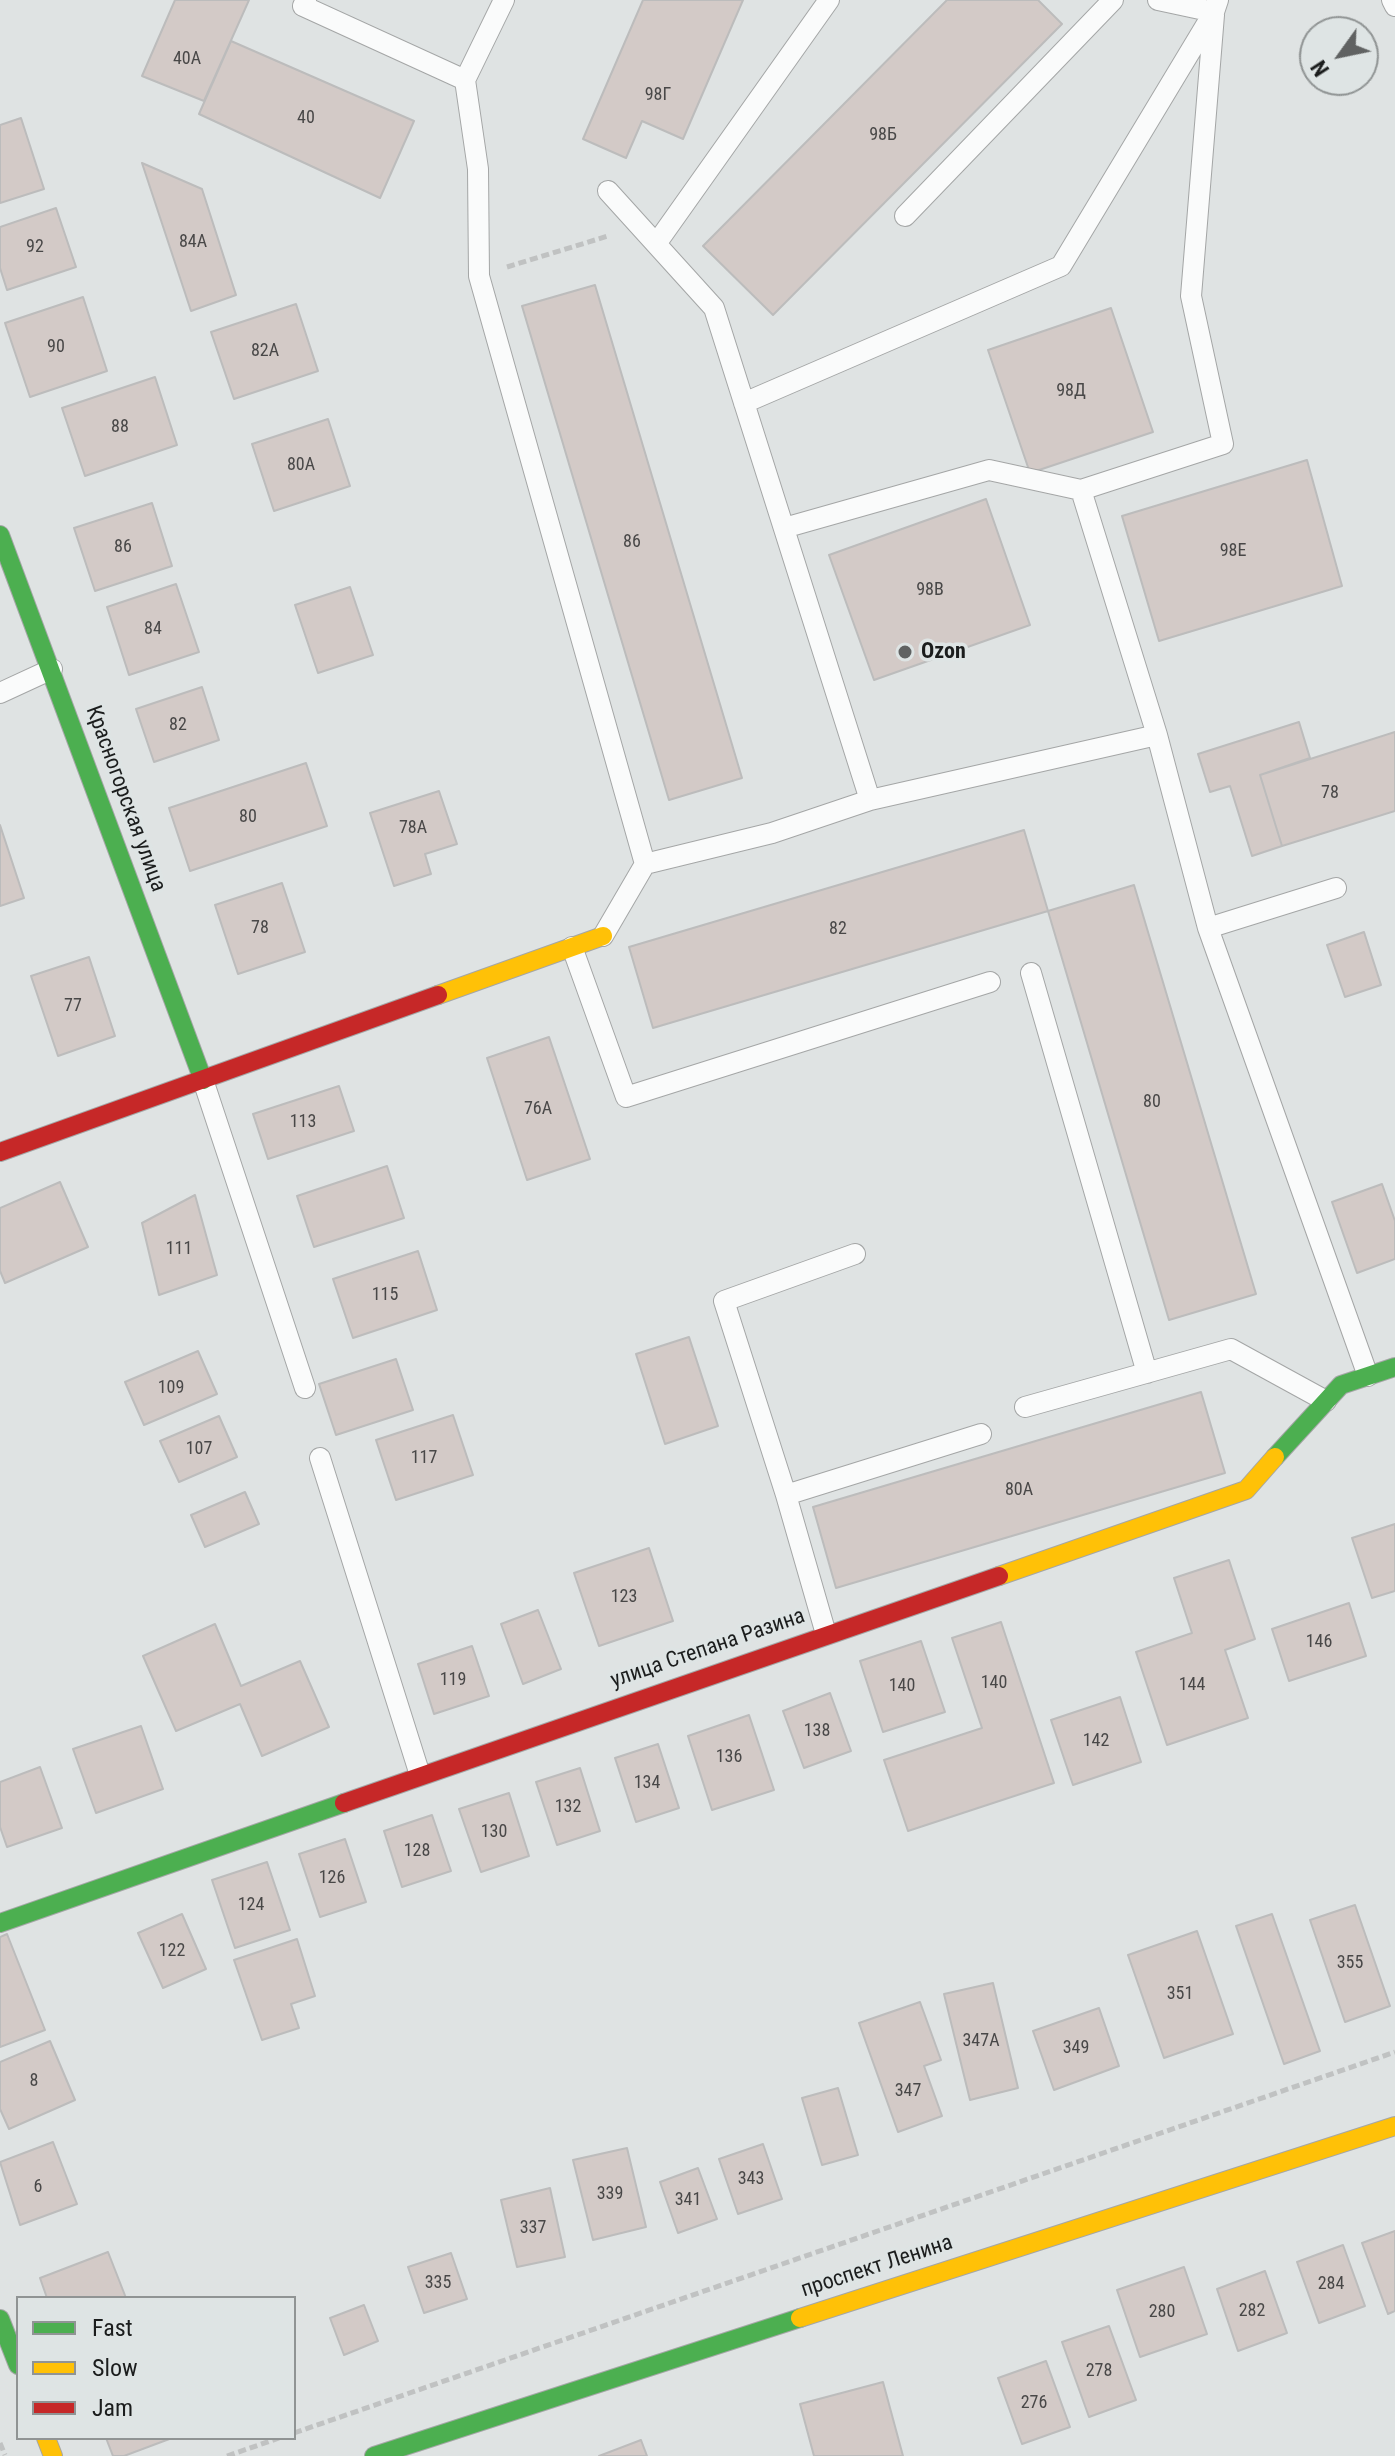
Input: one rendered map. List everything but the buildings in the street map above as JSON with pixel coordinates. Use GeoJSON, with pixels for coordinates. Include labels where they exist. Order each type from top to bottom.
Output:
{"type":"FeatureCollection","features":[{"type":"Feature","properties":{"kind":"street","name":"Красногорская улица"},"geometry":{"type":"LineString","coordinates":[[0,535],[203,1080]]}},
{"type":"Feature","properties":{"kind":"street"},"geometry":{"type":"LineString","coordinates":[[0,1152],[603,936]]}},
{"type":"Feature","properties":{"kind":"street","name":"улица Степана Разина"},"geometry":{"type":"LineString","coordinates":[[0,1923],[1246,1490],[1341,1385],[1395,1367]]}},
{"type":"Feature","properties":{"kind":"street","name":"проспект Ленина"},"geometry":{"type":"LineString","coordinates":[[374,2456],[1395,2126]]}},
{"type":"Feature","properties":{"kind":"street"},"geometry":{"type":"LineString","coordinates":[[0,2319],[16,2360]]}},
{"type":"Feature","properties":{"kind":"lane"},"geometry":{"type":"LineString","coordinates":[[306,0],[303,6],[465,80]]}},
{"type":"Feature","properties":{"kind":"lane"},"geometry":{"type":"LineString","coordinates":[[504,0],[465,80],[478,169],[479,276],[645,864],[603,936]]}},
{"type":"Feature","properties":{"kind":"lane"},"geometry":{"type":"LineString","coordinates":[[656,244],[829,0]]}},
{"type":"Feature","properties":{"kind":"lane"},"geometry":{"type":"LineString","coordinates":[[905,216],[1113,0]]}},
{"type":"Feature","properties":{"kind":"lane"},"geometry":{"type":"LineString","coordinates":[[1158,0],[1216,6]]}},
{"type":"Feature","properties":{"kind":"lane"},"geometry":{"type":"LineString","coordinates":[[1392,0],[1395,6]]}},
{"type":"Feature","properties":{"kind":"lane"},"geometry":{"type":"LineString","coordinates":[[744,403],[1061,266],[1216,6]]}},
{"type":"Feature","properties":{"kind":"lane"},"geometry":{"type":"LineString","coordinates":[[784,528],[989,470],[1081,490],[1223,444],[1191,296],[1216,6]]}},
{"type":"Feature","properties":{"kind":"lane"},"geometry":{"type":"LineString","coordinates":[[608,191],[714,308],[870,800]]}},
{"type":"Feature","properties":{"kind":"lane"},"geometry":{"type":"LineString","coordinates":[[1081,490],[1157,735],[1208,928],[1368,1376]]}},
{"type":"Feature","properties":{"kind":"lane"},"geometry":{"type":"LineString","coordinates":[[0,693],[52,669]]}},
{"type":"Feature","properties":{"kind":"lane"},"geometry":{"type":"LineString","coordinates":[[645,864],[772,833],[870,800],[1157,735]]}},
{"type":"Feature","properties":{"kind":"lane"},"geometry":{"type":"LineString","coordinates":[[1208,928],[1336,888]]}},
{"type":"Feature","properties":{"kind":"lane"},"geometry":{"type":"LineString","coordinates":[[572,947],[626,1097],[990,982]]}},
{"type":"Feature","properties":{"kind":"lane"},"geometry":{"type":"LineString","coordinates":[[1031,973],[1147,1373]]}},
{"type":"Feature","properties":{"kind":"lane"},"geometry":{"type":"LineString","coordinates":[[203,1080],[305,1388]]}},
{"type":"Feature","properties":{"kind":"lane"},"geometry":{"type":"LineString","coordinates":[[826,1634],[786,1495],[724,1301],[855,1254]]}},
{"type":"Feature","properties":{"kind":"lane"},"geometry":{"type":"LineString","coordinates":[[1025,1407],[1231,1349],[1326,1401]]}},
{"type":"Feature","properties":{"kind":"lane"},"geometry":{"type":"LineString","coordinates":[[786,1495],[981,1434]]}},
{"type":"Feature","properties":{"kind":"lane"},"geometry":{"type":"LineString","coordinates":[[320,1458],[420,1775]]}},
{"type":"Feature","properties":{"kind":"path"},"geometry":{"type":"LineString","coordinates":[[479,276],[640,226]]}},
{"type":"Feature","properties":{"kind":"path"},"geometry":{"type":"LineString","coordinates":[[296,2432],[1395,2052]]}},
{"type":"Feature","properties":{"kind":"path"},"geometry":{"type":"LineString","coordinates":[[227,2456],[273,2440]]}},
{"type":"Feature","properties":{"kind":"path"},"geometry":{"type":"LineString","coordinates":[[0,2443],[5,2456]]}},
{"type":"Feature","properties":{"kind":"traffic: fast"},"geometry":{"type":"LineString","coordinates":[[0,535],[203,1080]]}},
{"type":"Feature","properties":{"kind":"traffic: fast"},"geometry":{"type":"LineString","coordinates":[[1275,1457],[1341,1385],[1395,1367]]}},
{"type":"Feature","properties":{"kind":"traffic: fast"},"geometry":{"type":"LineString","coordinates":[[0,1923],[344,1803]]}},
{"type":"Feature","properties":{"kind":"traffic: fast"},"geometry":{"type":"LineString","coordinates":[[374,2456],[800,2318]]}},
{"type":"Feature","properties":{"kind":"traffic: fast"},"geometry":{"type":"LineString","coordinates":[[0,2319],[16,2360]]}},
{"type":"Feature","properties":{"kind":"traffic: slow"},"geometry":{"type":"LineString","coordinates":[[438,995],[603,936]]}},
{"type":"Feature","properties":{"kind":"traffic: slow"},"geometry":{"type":"LineString","coordinates":[[999,1576],[1246,1490],[1275,1457]]}},
{"type":"Feature","properties":{"kind":"traffic: slow"},"geometry":{"type":"LineString","coordinates":[[800,2318],[1395,2126]]}},
{"type":"Feature","properties":{"kind":"traffic: slow"},"geometry":{"type":"LineString","coordinates":[[47,2440],[53,2456]]}},
{"type":"Feature","properties":{"kind":"traffic: jam"},"geometry":{"type":"LineString","coordinates":[[0,1152],[438,995]]}},
{"type":"Feature","properties":{"kind":"traffic: jam"},"geometry":{"type":"LineString","coordinates":[[344,1803],[999,1576]]}},
{"type":"Feature","properties":{"kind":"place","name":"Ozon"},"geometry":{"type":"Point","coordinates":[905,652]}}]}
